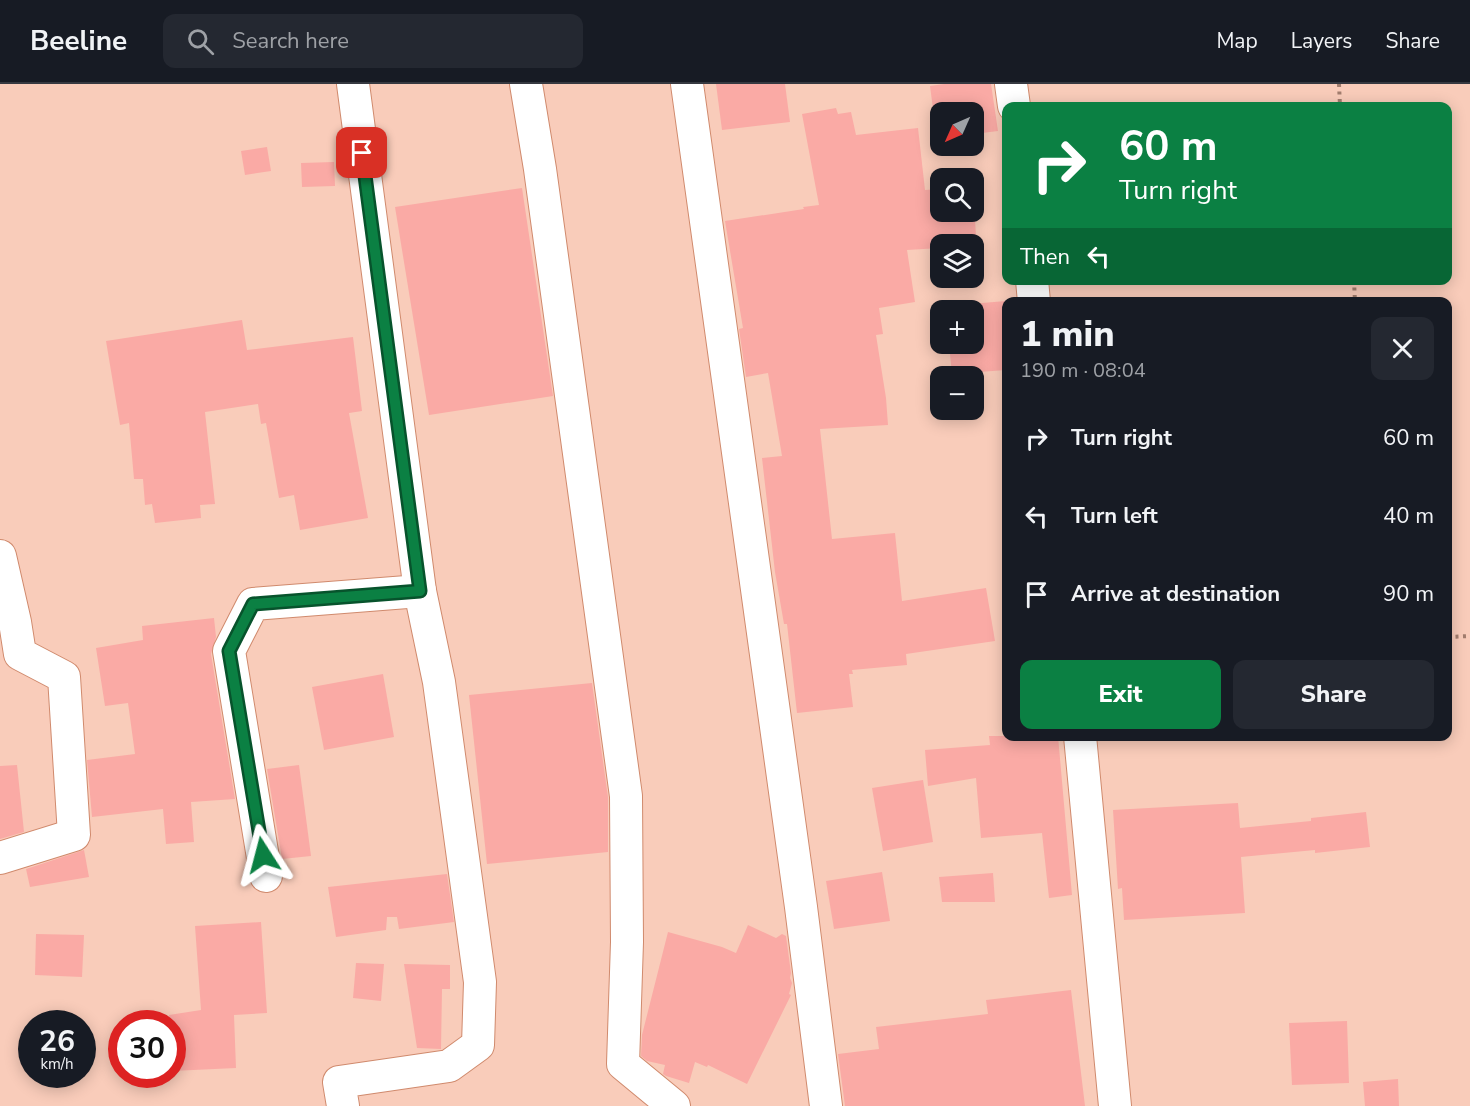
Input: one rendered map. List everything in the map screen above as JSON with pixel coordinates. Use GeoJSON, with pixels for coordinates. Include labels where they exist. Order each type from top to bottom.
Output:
{"type":"FeatureCollection","features":[{"type":"Feature","properties":{"kind":"street"},"geometry":{"type":"LineString","coordinates":[[343,1106],[339,1082],[449,1066],[478,1045],[480,982],[439,682],[420,591],[353,84]]}},
{"type":"Feature","properties":{"kind":"street"},"geometry":{"type":"LineString","coordinates":[[526,84],[540,169],[626,796],[627,942],[623,1064],[674,1106]]}},
{"type":"Feature","properties":{"kind":"street"},"geometry":{"type":"LineString","coordinates":[[687,84],[801,907],[826,1106]]}},
{"type":"Feature","properties":{"kind":"street"},"geometry":{"type":"LineString","coordinates":[[1011,84],[1013,102]]}},
{"type":"Feature","properties":{"kind":"street"},"geometry":{"type":"LineString","coordinates":[[0,556],[20,654],[64,677],[74,835],[0,858]]}},
{"type":"Feature","properties":{"kind":"street"},"geometry":{"type":"LineString","coordinates":[[266,876],[229,651],[253,604],[420,591]]}},
{"type":"Feature","properties":{"kind":"street"},"geometry":{"type":"LineString","coordinates":[[1080,741],[1115,1106]]}},
{"type":"Feature","properties":{"kind":"path"},"geometry":{"type":"LineString","coordinates":[[1339,84],[1340,102]]}},
{"type":"Feature","properties":{"kind":"path"},"geometry":{"type":"LineString","coordinates":[[1452,637],[1470,636]]}},
{"type":"Feature","properties":{"kind":"building"},"geometry":{"type":"Polygon","coordinates":[[[716,84],[785,84],[790,122],[722,130],[716,84]]]}},
{"type":"Feature","properties":{"kind":"building"},"geometry":{"type":"Polygon","coordinates":[[[991,84],[998,131],[984,133],[984,102],[932,102],[930,86],[991,84]]]}},
{"type":"Feature","properties":{"kind":"building"},"geometry":{"type":"Polygon","coordinates":[[[836,108],[838,114],[851,112],[856,135],[918,128],[925,190],[930,190],[930,222],[975,222],[976,234],[930,234],[930,249],[907,250],[915,302],[879,308],[883,334],[876,335],[888,425],[820,429],[832,539],[895,533],[902,601],[986,588],[995,641],[906,654],[907,665],[852,670],[853,674],[849,674],[853,707],[797,713],[787,624],[784,624],[775,572],[762,458],[782,456],[768,373],[746,377],[739,329],[743,328],[725,221],[819,205],[802,114],[836,108]]]}},
{"type":"Feature","properties":{"kind":"building"},"geometry":{"type":"Polygon","coordinates":[[[267,147],[271,171],[245,175],[241,151],[267,147]]]}},
{"type":"Feature","properties":{"kind":"building"},"geometry":{"type":"Polygon","coordinates":[[[334,162],[335,186],[302,187],[301,163],[334,162]]]}},
{"type":"Feature","properties":{"kind":"building"},"geometry":{"type":"Polygon","coordinates":[[[522,188],[553,396],[429,415],[395,207],[522,188]]]}},
{"type":"Feature","properties":{"kind":"building"},"geometry":{"type":"Polygon","coordinates":[[[1002,301],[1002,370],[984,372],[984,366],[951,366],[950,354],[984,354],[984,303],[1002,301]]]}},
{"type":"Feature","properties":{"kind":"building"},"geometry":{"type":"Polygon","coordinates":[[[242,320],[247,350],[353,337],[362,411],[349,413],[368,518],[300,530],[294,495],[279,498],[266,423],[261,424],[258,404],[205,412],[215,504],[200,505],[201,518],[155,523],[152,504],[145,505],[143,479],[134,479],[129,423],[120,425],[106,341],[242,320]]]}},
{"type":"Feature","properties":{"kind":"building"},"geometry":{"type":"Polygon","coordinates":[[[214,618],[216,637],[211,654],[235,799],[191,802],[194,842],[166,844],[163,809],[92,817],[87,760],[135,754],[128,703],[105,706],[96,648],[143,640],[142,626],[214,618]]]}},
{"type":"Feature","properties":{"kind":"building"},"geometry":{"type":"Polygon","coordinates":[[[383,674],[394,737],[324,750],[312,687],[383,674]]]}},
{"type":"Feature","properties":{"kind":"building"},"geometry":{"type":"Polygon","coordinates":[[[592,683],[608,797],[608,852],[487,864],[469,695],[592,683]]]}},
{"type":"Feature","properties":{"kind":"building"},"geometry":{"type":"Polygon","coordinates":[[[989,736],[1002,736],[1002,741],[1058,741],[1072,895],[1049,898],[1042,833],[981,838],[976,778],[928,786],[925,750],[990,745],[989,736]]]}},
{"type":"Feature","properties":{"kind":"building"},"geometry":{"type":"Polygon","coordinates":[[[17,765],[24,832],[0,839],[0,766],[17,765]]]}},
{"type":"Feature","properties":{"kind":"building"},"geometry":{"type":"Polygon","coordinates":[[[299,765],[311,856],[282,859],[267,769],[299,765]]]}},
{"type":"Feature","properties":{"kind":"building"},"geometry":{"type":"Polygon","coordinates":[[[923,780],[933,842],[883,851],[872,788],[923,780]]]}},
{"type":"Feature","properties":{"kind":"building"},"geometry":{"type":"Polygon","coordinates":[[[1238,803],[1240,828],[1311,821],[1311,818],[1366,812],[1370,847],[1241,857],[1245,913],[1124,920],[1122,888],[1118,889],[1113,810],[1238,803]]]}},
{"type":"Feature","properties":{"kind":"building"},"geometry":{"type":"Polygon","coordinates":[[[84,850],[89,877],[30,887],[26,869],[84,850]]]}},
{"type":"Feature","properties":{"kind":"building"},"geometry":{"type":"Polygon","coordinates":[[[882,872],[890,921],[834,929],[826,881],[882,872]]]}},
{"type":"Feature","properties":{"kind":"building"},"geometry":{"type":"Polygon","coordinates":[[[993,873],[995,902],[942,902],[939,877],[993,873]]]}},
{"type":"Feature","properties":{"kind":"building"},"geometry":{"type":"Polygon","coordinates":[[[447,874],[454,922],[399,929],[397,917],[387,917],[386,930],[336,937],[328,887],[447,874]]]}},
{"type":"Feature","properties":{"kind":"building"},"geometry":{"type":"Polygon","coordinates":[[[261,922],[267,1013],[234,1015],[236,1068],[186,1070],[186,1012],[201,1010],[195,926],[261,922]]]}},
{"type":"Feature","properties":{"kind":"building"},"geometry":{"type":"Polygon","coordinates":[[[748,925],[776,938],[782,934],[786,936],[792,983],[789,994],[791,995],[747,1084],[708,1065],[707,1067],[695,1062],[689,1083],[666,1076],[663,1074],[665,1065],[647,1061],[641,1056],[642,1035],[668,932],[736,953],[748,925]]]}},
{"type":"Feature","properties":{"kind":"building"},"geometry":{"type":"Polygon","coordinates":[[[36,934],[84,935],[82,977],[35,975],[36,934]]]}},
{"type":"Feature","properties":{"kind":"building"},"geometry":{"type":"Polygon","coordinates":[[[356,963],[384,964],[381,1001],[353,998],[356,963]]]}},
{"type":"Feature","properties":{"kind":"building"},"geometry":{"type":"Polygon","coordinates":[[[404,964],[450,965],[450,989],[442,989],[441,1049],[417,1048],[404,964]]]}},
{"type":"Feature","properties":{"kind":"building"},"geometry":{"type":"Polygon","coordinates":[[[1071,990],[1085,1106],[845,1106],[838,1054],[879,1049],[876,1027],[988,1014],[986,1000],[1071,990]]]}},
{"type":"Feature","properties":{"kind":"building"},"geometry":{"type":"Polygon","coordinates":[[[1347,1021],[1349,1083],[1292,1085],[1289,1023],[1347,1021]]]}},
{"type":"Feature","properties":{"kind":"building"},"geometry":{"type":"Polygon","coordinates":[[[1398,1079],[1399,1106],[1365,1106],[1363,1082],[1398,1079]]]}},
{"type":"Feature","properties":{"kind":"route"},"geometry":{"type":"LineString","coordinates":[[263,855],[229,651],[253,604],[420,591],[362,153]]}}]}
